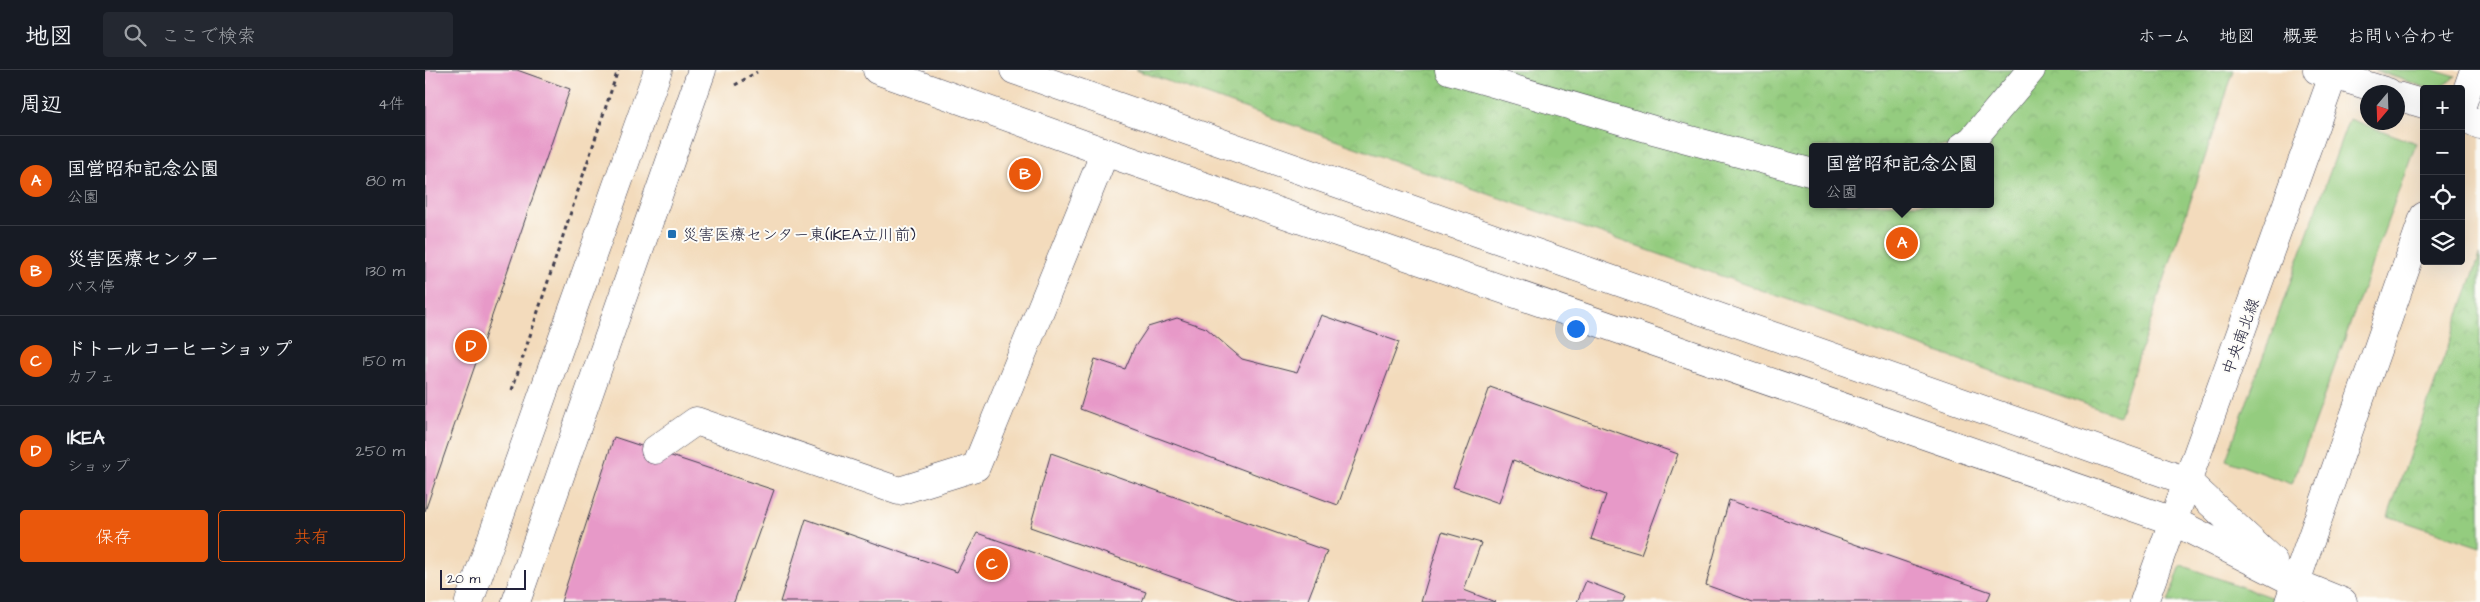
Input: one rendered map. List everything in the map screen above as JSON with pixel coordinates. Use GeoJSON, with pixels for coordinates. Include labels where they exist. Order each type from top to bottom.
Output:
{"type":"FeatureCollection","features":[{"type":"Feature","properties":{"kind":"street"},"geometry":{"type":"LineString","coordinates":[[469,602],[658,70]]}},
{"type":"Feature","properties":{"kind":"street"},"geometry":{"type":"LineString","coordinates":[[516,602],[702,70]]}},
{"type":"Feature","properties":{"kind":"street"},"geometry":{"type":"LineString","coordinates":[[877,70],[1105,152],[2173,521],[2293,592],[2343,602]]}},
{"type":"Feature","properties":{"kind":"street"},"geometry":{"type":"LineString","coordinates":[[1014,70],[2187,481],[2293,592]]}},
{"type":"Feature","properties":{"kind":"street"},"geometry":{"type":"LineString","coordinates":[[1449,70],[1657,131],[1809,172]]}},
{"type":"Feature","properties":{"kind":"street"},"geometry":{"type":"LineString","coordinates":[[1968,143],[2031,70]]}},
{"type":"Feature","properties":{"kind":"street"},"geometry":{"type":"LineString","coordinates":[[2465,97],[2475,70]]}},
{"type":"Feature","properties":{"kind":"street"},"geometry":{"type":"LineString","coordinates":[[2329,72],[2367,85]]}},
{"type":"Feature","properties":{"kind":"street","name":"中央南北線"},"geometry":{"type":"LineString","coordinates":[[2144,602],[2329,72]]}},
{"type":"Feature","properties":{"kind":"street"},"geometry":{"type":"LineString","coordinates":[[2405,98],[2420,103]]}},
{"type":"Feature","properties":{"kind":"street"},"geometry":{"type":"LineString","coordinates":[[2465,115],[2480,113]]}},
{"type":"Feature","properties":{"kind":"street"},"geometry":{"type":"LineString","coordinates":[[2465,117],[2480,125]]}},
{"type":"Feature","properties":{"kind":"street"},"geometry":{"type":"LineString","coordinates":[[655,450],[696,421],[899,491],[976,467],[1105,152]]}},
{"type":"Feature","properties":{"kind":"street"},"geometry":{"type":"LineString","coordinates":[[2293,592],[2423,220]]}},
{"type":"Feature","properties":{"kind":"path"},"geometry":{"type":"LineString","coordinates":[[509,397],[618,70]]}},
{"type":"Feature","properties":{"kind":"path"},"geometry":{"type":"LineString","coordinates":[[735,84],[757,72]]}},
{"type":"Feature","properties":{"kind":"green space"},"geometry":{"type":"Polygon","coordinates":[[[1136,70],[2234,70],[2119,416],[1136,70]]]}},
{"type":"Feature","properties":{"kind":"green space"},"geometry":{"type":"Polygon","coordinates":[[[2374,70],[2433,70],[2456,77],[2443,85],[2420,86],[2374,70]]]}},
{"type":"Feature","properties":{"kind":"green space"},"geometry":{"type":"Polygon","coordinates":[[[2349,119],[2360,123],[2360,130],[2380,130],[2416,143],[2292,484],[2226,460],[2349,119]]]}},
{"type":"Feature","properties":{"kind":"green space"},"geometry":{"type":"Polygon","coordinates":[[[2480,255],[2480,547],[2388,516],[2480,255]]]}},
{"type":"Feature","properties":{"kind":"green space"},"geometry":{"type":"Polygon","coordinates":[[[2181,565],[2273,598],[2272,602],[2168,602],[2181,565]]]}},
{"type":"Feature","properties":{"kind":"building"},"geometry":{"type":"Polygon","coordinates":[[[425,70],[517,70],[570,89],[425,511],[425,70]]]}},
{"type":"Feature","properties":{"kind":"building"},"geometry":{"type":"Polygon","coordinates":[[[1321,315],[1399,342],[1338,505],[1080,409],[1095,359],[1125,369],[1134,348],[1148,327],[1177,318],[1206,328],[1242,359],[1297,373],[1321,315]]]}},
{"type":"Feature","properties":{"kind":"building"},"geometry":{"type":"Polygon","coordinates":[[[1490,387],[1678,454],[1641,554],[1591,539],[1606,495],[1513,460],[1499,503],[1453,487],[1490,387]]]}},
{"type":"Feature","properties":{"kind":"building"},"geometry":{"type":"Polygon","coordinates":[[[614,437],[774,490],[734,602],[561,602],[614,437]]]}},
{"type":"Feature","properties":{"kind":"building"},"geometry":{"type":"Polygon","coordinates":[[[1051,453],[1327,551],[1307,602],[1244,602],[1030,527],[1051,453]]]}},
{"type":"Feature","properties":{"kind":"building"},"geometry":{"type":"Polygon","coordinates":[[[1729,500],[1991,592],[1987,602],[1753,602],[1706,585],[1729,500]]]}},
{"type":"Feature","properties":{"kind":"building"},"geometry":{"type":"Polygon","coordinates":[[[806,519],[957,572],[977,533],[1146,592],[1142,602],[780,602],[806,519]]]}},
{"type":"Feature","properties":{"kind":"building"},"geometry":{"type":"Polygon","coordinates":[[[1442,532],[1481,543],[1464,590],[1495,602],[1421,602],[1442,532]]]}},
{"type":"Feature","properties":{"kind":"building"},"geometry":{"type":"Polygon","coordinates":[[[1586,581],[1625,596],[1623,602],[1577,602],[1586,581]]]}},
{"type":"Feature","properties":{"kind":"place","name":"災害医療センター"},"geometry":{"type":"Point","coordinates":[1025,174]}},
{"type":"Feature","properties":{"kind":"place","name":"災害医療センター東(IKEA立川前)"},"geometry":{"type":"Point","coordinates":[672,234]}},
{"type":"Feature","properties":{"kind":"place","name":"国営昭和記念公園"},"geometry":{"type":"Point","coordinates":[1902,243]}},
{"type":"Feature","properties":{"kind":"place","name":"IKEA"},"geometry":{"type":"Point","coordinates":[471,346]}},
{"type":"Feature","properties":{"kind":"place","name":"ドトールコーヒーショップ"},"geometry":{"type":"Point","coordinates":[992,564]}}]}
